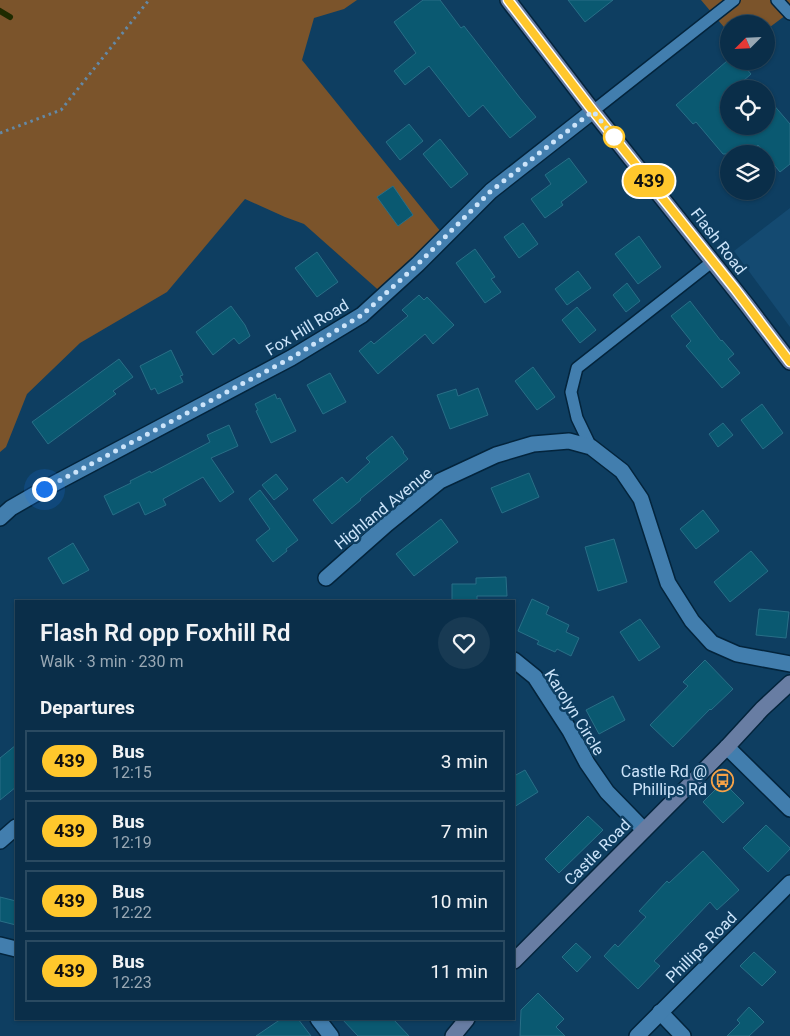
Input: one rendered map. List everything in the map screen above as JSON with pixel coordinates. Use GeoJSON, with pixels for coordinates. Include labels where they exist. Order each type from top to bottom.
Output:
{"type":"FeatureCollection","features":[{"type":"Feature","properties":{"kind":"main road","name":"Flash Road"},"geometry":{"type":"LineString","coordinates":[[508,0],[790,362]]}},
{"type":"Feature","properties":{"kind":"main road","name":"Castle Road"},"geometry":{"type":"LineString","coordinates":[[515,960],[727,747],[762,709],[790,683]]}},
{"type":"Feature","properties":{"kind":"main road"},"geometry":{"type":"LineString","coordinates":[[453,1036],[466,1020]]}},
{"type":"Feature","properties":{"kind":"street","name":"Fox Hill Road"},"geometry":{"type":"LineString","coordinates":[[0,518],[11,508],[44,489],[291,358],[362,315],[418,264],[491,191],[593,111]]}},
{"type":"Feature","properties":{"kind":"street","name":"Highland Avenue"},"geometry":{"type":"LineString","coordinates":[[326,578],[387,524],[440,481],[496,454],[533,444],[570,441],[591,447],[622,471],[640,498],[668,583],[692,622],[712,643],[737,654],[790,664]]}},
{"type":"Feature","properties":{"kind":"street","name":"Karolyn Circle"},"geometry":{"type":"LineString","coordinates":[[515,661],[535,677],[570,731],[587,763],[607,792],[644,830]]}},
{"type":"Feature","properties":{"kind":"street"},"geometry":{"type":"LineString","coordinates":[[727,747],[790,809]]}},
{"type":"Feature","properties":{"kind":"street"},"geometry":{"type":"LineString","coordinates":[[0,841],[15,828]]}},
{"type":"Feature","properties":{"kind":"street","name":"Phillips Road"},"geometry":{"type":"LineString","coordinates":[[637,1036],[790,883]]}},
{"type":"Feature","properties":{"kind":"street"},"geometry":{"type":"LineString","coordinates":[[0,945],[15,949]]}},
{"type":"Feature","properties":{"kind":"street"},"geometry":{"type":"LineString","coordinates":[[660,1012],[683,1036]]}},
{"type":"Feature","properties":{"kind":"street"},"geometry":{"type":"LineString","coordinates":[[319,1020],[331,1036]]}},
{"type":"Feature","properties":{"kind":"lane"},"geometry":{"type":"LineString","coordinates":[[593,111],[734,0]]}},
{"type":"Feature","properties":{"kind":"lane"},"geometry":{"type":"LineString","coordinates":[[777,0],[790,14]]}},
{"type":"Feature","properties":{"kind":"lane"},"geometry":{"type":"LineString","coordinates":[[591,447],[577,418],[571,392],[577,368],[712,261]]}},
{"type":"Feature","properties":{"kind":"path"},"geometry":{"type":"LineString","coordinates":[[0,132],[61,110],[149,0]]}},
{"type":"Feature","properties":{"kind":"shaded area"},"geometry":{"type":"Polygon","coordinates":[[[0,0],[357,0],[344,9],[314,18],[302,60],[445,237],[384,295],[304,224],[245,199],[167,292],[80,343],[27,394],[6,447],[0,452],[0,0]]]}},
{"type":"Feature","properties":{"kind":"shaded area"},"geometry":{"type":"Polygon","coordinates":[[[701,0],[790,0],[790,12],[775,23],[775,15],[720,15],[720,22],[701,0]]]}},
{"type":"Feature","properties":{"kind":"shaded area"},"geometry":{"type":"Polygon","coordinates":[[[790,208],[790,327],[734,251],[790,208]]]}},
{"type":"Feature","properties":{"kind":"building"},"geometry":{"type":"Polygon","coordinates":[[[423,0],[440,0],[461,28],[464,26],[536,117],[510,138],[483,105],[469,117],[429,66],[405,85],[394,71],[416,53],[394,22],[423,0]]]}},
{"type":"Feature","properties":{"kind":"building"},"geometry":{"type":"Polygon","coordinates":[[[568,0],[613,0],[585,22],[568,0]]]}},
{"type":"Feature","properties":{"kind":"building"},"geometry":{"type":"Polygon","coordinates":[[[720,67],[720,70],[748,70],[751,74],[744,80],[720,80],[720,135],[775,135],[775,106],[790,124],[790,164],[780,172],[775,166],[775,145],[720,145],[720,150],[696,122],[693,124],[676,105],[720,67]]]}},
{"type":"Feature","properties":{"kind":"building"},"geometry":{"type":"Polygon","coordinates":[[[409,124],[423,141],[400,160],[386,142],[409,124]]]}},
{"type":"Feature","properties":{"kind":"building"},"geometry":{"type":"Polygon","coordinates":[[[440,139],[468,174],[451,188],[423,154],[440,139]]]}},
{"type":"Feature","properties":{"kind":"building"},"geometry":{"type":"Polygon","coordinates":[[[569,158],[587,182],[561,202],[563,205],[545,218],[531,199],[551,184],[545,175],[569,158]]]}},
{"type":"Feature","properties":{"kind":"building"},"geometry":{"type":"Polygon","coordinates":[[[393,186],[413,215],[398,226],[377,197],[393,186]]]}},
{"type":"Feature","properties":{"kind":"building"},"geometry":{"type":"Polygon","coordinates":[[[523,223],[538,244],[519,258],[504,237],[523,223]]]}},
{"type":"Feature","properties":{"kind":"building"},"geometry":{"type":"Polygon","coordinates":[[[639,236],[661,267],[638,284],[615,254],[639,236]]]}},
{"type":"Feature","properties":{"kind":"building"},"geometry":{"type":"Polygon","coordinates":[[[475,249],[495,277],[491,279],[501,292],[485,303],[456,263],[475,249]]]}},
{"type":"Feature","properties":{"kind":"building"},"geometry":{"type":"Polygon","coordinates":[[[317,252],[338,282],[317,297],[295,268],[317,252]]]}},
{"type":"Feature","properties":{"kind":"building"},"geometry":{"type":"Polygon","coordinates":[[[578,271],[591,288],[567,305],[555,289],[578,271]]]}},
{"type":"Feature","properties":{"kind":"building"},"geometry":{"type":"Polygon","coordinates":[[[627,283],[640,301],[626,312],[613,295],[627,283]]]}},
{"type":"Feature","properties":{"kind":"building"},"geometry":{"type":"Polygon","coordinates":[[[419,295],[424,300],[427,297],[454,325],[433,344],[425,334],[378,374],[359,351],[371,341],[374,344],[408,316],[402,310],[419,295]]]}},
{"type":"Feature","properties":{"kind":"building"},"geometry":{"type":"Polygon","coordinates":[[[690,301],[721,341],[734,354],[728,359],[740,373],[722,388],[686,346],[691,341],[671,316],[690,301]]]}},
{"type":"Feature","properties":{"kind":"building"},"geometry":{"type":"Polygon","coordinates":[[[231,306],[245,325],[250,336],[239,344],[234,338],[213,355],[196,332],[231,306]]]}},
{"type":"Feature","properties":{"kind":"building"},"geometry":{"type":"Polygon","coordinates":[[[577,307],[596,330],[580,343],[562,320],[577,307]]]}},
{"type":"Feature","properties":{"kind":"building"},"geometry":{"type":"Polygon","coordinates":[[[171,350],[183,375],[180,376],[183,382],[158,394],[155,388],[151,390],[140,366],[171,350]]]}},
{"type":"Feature","properties":{"kind":"building"},"geometry":{"type":"Polygon","coordinates":[[[119,359],[133,377],[113,391],[116,394],[48,444],[32,422],[119,359]]]}},
{"type":"Feature","properties":{"kind":"building"},"geometry":{"type":"Polygon","coordinates":[[[533,367],[555,397],[537,410],[515,381],[533,367]]]}},
{"type":"Feature","properties":{"kind":"building"},"geometry":{"type":"Polygon","coordinates":[[[330,373],[346,402],[323,414],[307,385],[330,373]]]}},
{"type":"Feature","properties":{"kind":"building"},"geometry":{"type":"Polygon","coordinates":[[[478,388],[488,415],[450,429],[437,395],[456,389],[458,396],[478,388]]]}},
{"type":"Feature","properties":{"kind":"building"},"geometry":{"type":"Polygon","coordinates":[[[275,394],[277,399],[280,398],[296,431],[271,443],[256,411],[258,410],[255,404],[275,394]]]}},
{"type":"Feature","properties":{"kind":"building"},"geometry":{"type":"Polygon","coordinates":[[[762,404],[783,433],[763,449],[741,420],[762,404]]]}},
{"type":"Feature","properties":{"kind":"building"},"geometry":{"type":"Polygon","coordinates":[[[723,423],[733,435],[718,447],[709,434],[723,423]]]}},
{"type":"Feature","properties":{"kind":"building"},"geometry":{"type":"Polygon","coordinates":[[[229,425],[238,446],[211,458],[234,492],[220,502],[203,477],[163,499],[166,505],[145,515],[139,502],[113,515],[104,496],[131,483],[130,481],[150,471],[151,473],[210,442],[207,435],[229,425]]]}},
{"type":"Feature","properties":{"kind":"building"},"geometry":{"type":"Polygon","coordinates":[[[392,436],[408,459],[332,524],[313,500],[342,477],[347,483],[370,462],[366,458],[392,436]]]}},
{"type":"Feature","properties":{"kind":"building"},"geometry":{"type":"Polygon","coordinates":[[[529,473],[539,497],[502,513],[491,488],[529,473]]]}},
{"type":"Feature","properties":{"kind":"building"},"geometry":{"type":"Polygon","coordinates":[[[276,474],[288,489],[274,500],[262,485],[276,474]]]}},
{"type":"Feature","properties":{"kind":"building"},"geometry":{"type":"Polygon","coordinates":[[[260,490],[298,540],[273,562],[256,540],[270,529],[249,499],[260,490]]]}},
{"type":"Feature","properties":{"kind":"building"},"geometry":{"type":"Polygon","coordinates":[[[703,510],[719,531],[696,549],[680,529],[703,510]]]}},
{"type":"Feature","properties":{"kind":"building"},"geometry":{"type":"Polygon","coordinates":[[[441,519],[458,542],[414,576],[396,554],[441,519]]]}},
{"type":"Feature","properties":{"kind":"building"},"geometry":{"type":"Polygon","coordinates":[[[614,539],[627,582],[598,591],[585,547],[614,539]]]}},
{"type":"Feature","properties":{"kind":"building"},"geometry":{"type":"Polygon","coordinates":[[[73,543],[89,570],[63,584],[48,558],[73,543]]]}},
{"type":"Feature","properties":{"kind":"building"},"geometry":{"type":"Polygon","coordinates":[[[751,551],[768,571],[730,602],[714,582],[751,551]]]}},
{"type":"Feature","properties":{"kind":"building"},"geometry":{"type":"Polygon","coordinates":[[[506,577],[507,596],[477,596],[477,600],[452,600],[452,584],[476,584],[476,578],[506,577]]]}},
{"type":"Feature","properties":{"kind":"building"},"geometry":{"type":"Polygon","coordinates":[[[532,599],[549,607],[546,614],[569,625],[566,632],[579,638],[571,656],[557,649],[555,652],[537,644],[539,641],[518,631],[532,599]]]}},
{"type":"Feature","properties":{"kind":"building"},"geometry":{"type":"Polygon","coordinates":[[[759,609],[789,612],[786,638],[756,635],[759,609]]]}},
{"type":"Feature","properties":{"kind":"building"},"geometry":{"type":"Polygon","coordinates":[[[640,619],[660,647],[639,661],[620,632],[640,619]]]}},
{"type":"Feature","properties":{"kind":"building"},"geometry":{"type":"Polygon","coordinates":[[[705,660],[733,689],[710,709],[673,747],[650,725],[688,686],[683,682],[705,660]]]}},
{"type":"Feature","properties":{"kind":"building"},"geometry":{"type":"Polygon","coordinates":[[[613,696],[625,720],[599,734],[586,710],[613,696]]]}},
{"type":"Feature","properties":{"kind":"building"},"geometry":{"type":"Polygon","coordinates":[[[15,746],[15,788],[0,800],[0,758],[15,746]]]}},
{"type":"Feature","properties":{"kind":"building"},"geometry":{"type":"Polygon","coordinates":[[[525,770],[538,792],[515,806],[515,775],[525,770]]]}},
{"type":"Feature","properties":{"kind":"building"},"geometry":{"type":"Polygon","coordinates":[[[723,782],[744,803],[723,823],[703,802],[723,782]]]}},
{"type":"Feature","properties":{"kind":"building"},"geometry":{"type":"Polygon","coordinates":[[[588,816],[603,830],[559,873],[545,859],[588,816]]]}},
{"type":"Feature","properties":{"kind":"building"},"geometry":{"type":"Polygon","coordinates":[[[766,825],[790,848],[768,872],[743,848],[766,825]]]}},
{"type":"Feature","properties":{"kind":"building"},"geometry":{"type":"Polygon","coordinates":[[[703,851],[739,890],[717,910],[710,902],[654,961],[660,966],[638,989],[604,956],[615,944],[618,947],[646,917],[639,911],[667,881],[669,883],[703,851]]]}},
{"type":"Feature","properties":{"kind":"building"},"geometry":{"type":"Polygon","coordinates":[[[0,897],[15,901],[15,925],[0,921],[0,897]]]}},
{"type":"Feature","properties":{"kind":"building"},"geometry":{"type":"Polygon","coordinates":[[[576,943],[591,957],[577,972],[562,957],[576,943]]]}},
{"type":"Feature","properties":{"kind":"building"},"geometry":{"type":"Polygon","coordinates":[[[754,952],[776,972],[762,986],[740,966],[754,952]]]}},
{"type":"Feature","properties":{"kind":"building"},"geometry":{"type":"Polygon","coordinates":[[[538,993],[564,1019],[556,1027],[565,1036],[520,1036],[521,1010],[538,993]]]}},
{"type":"Feature","properties":{"kind":"building"},"geometry":{"type":"Polygon","coordinates":[[[749,1007],[764,1022],[749,1036],[727,1036],[740,1023],[737,1020],[749,1007]]]}},
{"type":"Feature","properties":{"kind":"building"},"geometry":{"type":"Polygon","coordinates":[[[280,1020],[299,1020],[311,1036],[256,1036],[280,1020]]]}},
{"type":"Feature","properties":{"kind":"building"},"geometry":{"type":"Polygon","coordinates":[[[343,1020],[394,1020],[409,1036],[358,1036],[343,1020]]]}},
{"type":"Feature","properties":{"kind":"waterway"},"geometry":{"type":"LineString","coordinates":[[0,11],[10,17]]}},
{"type":"Feature","properties":{"kind":"bus line","name":"439"},"geometry":{"type":"LineString","coordinates":[[508,0],[790,362]]}},
{"type":"Feature","properties":{"kind":"place","name":"Castle Rd @ Phillips Rd"},"geometry":{"type":"Point","coordinates":[723,780]}},
{"type":"Feature","properties":{"kind":"route"},"geometry":{"type":"LineString","coordinates":[[44,489],[291,358],[362,315],[418,264],[491,191],[593,111],[617,141],[614,137]]}}]}
